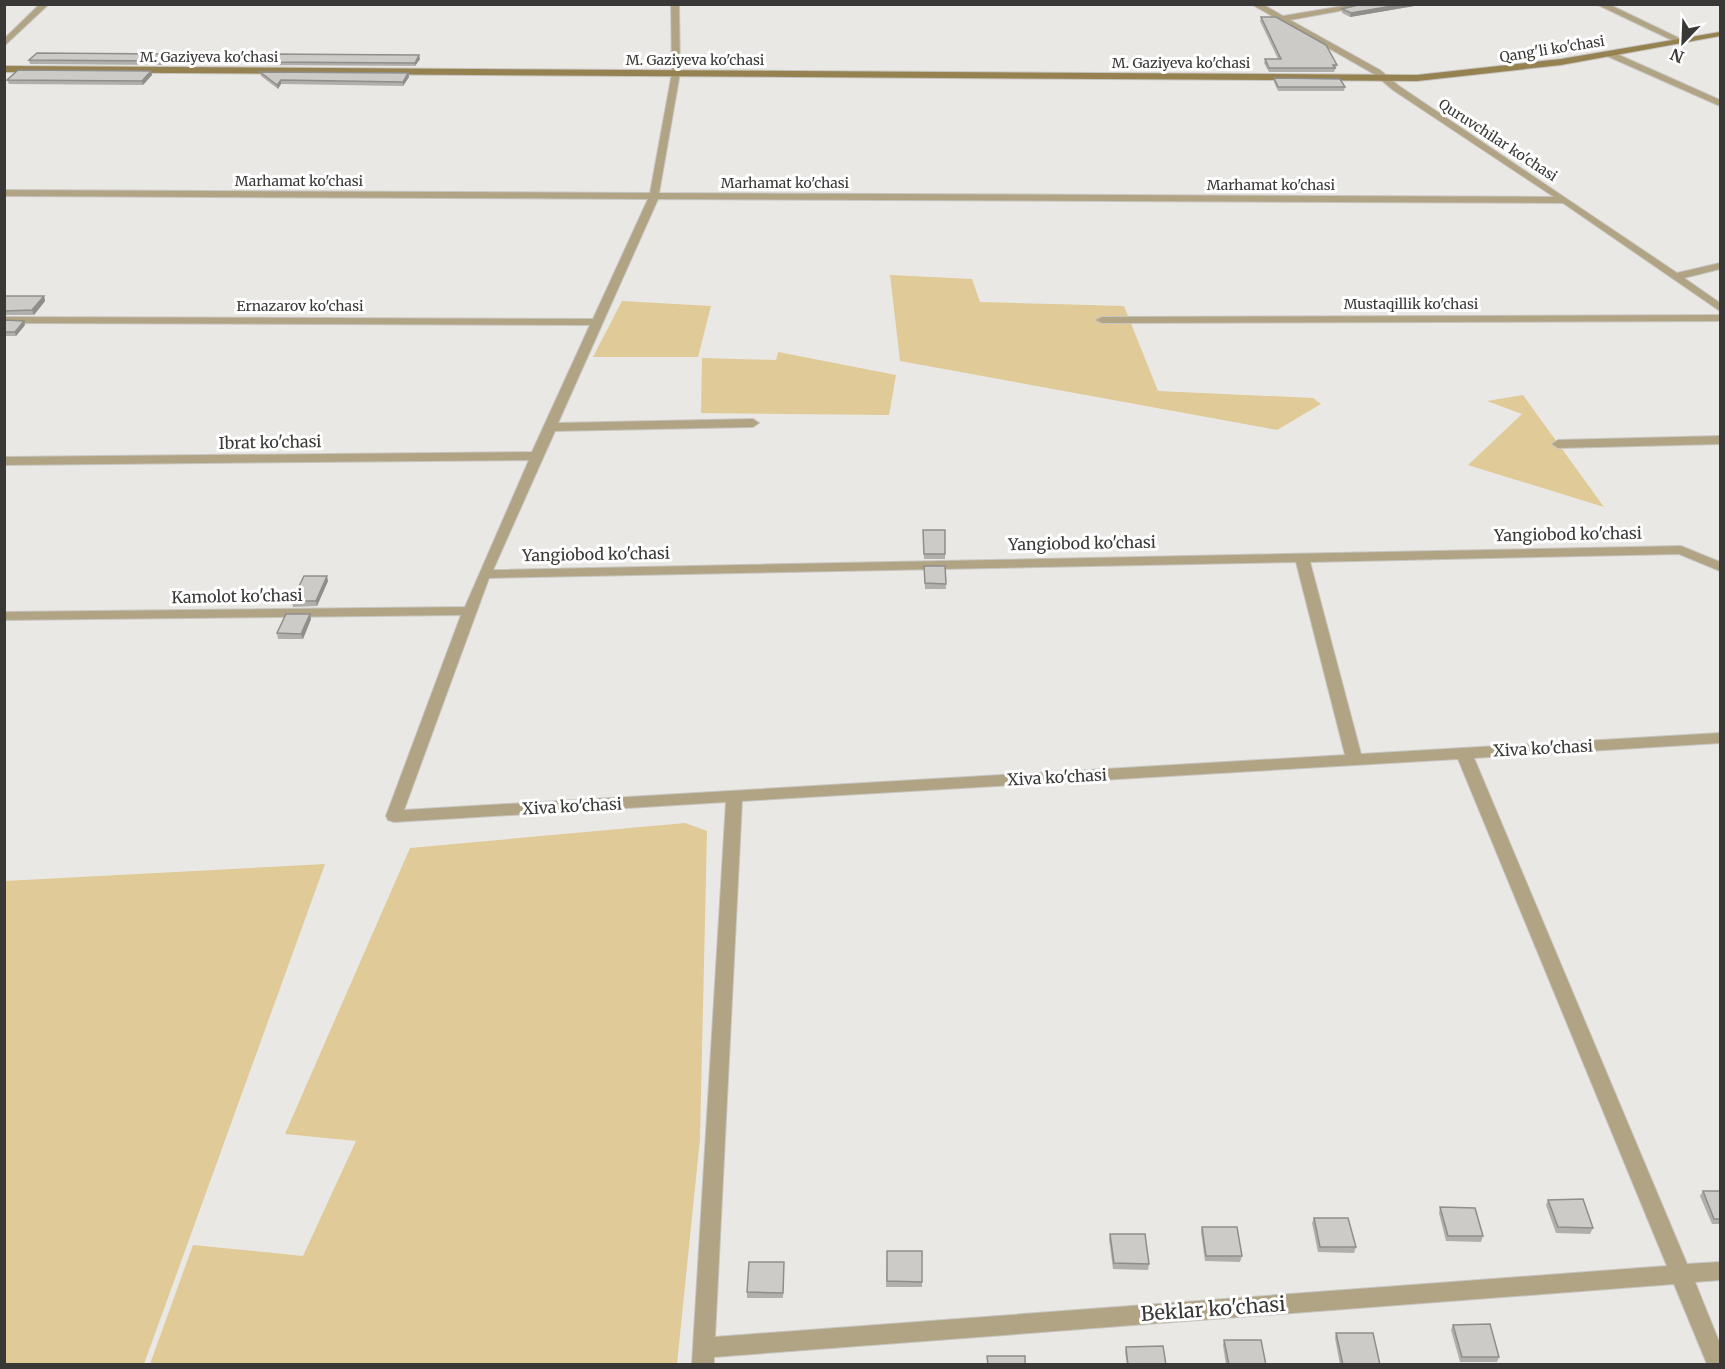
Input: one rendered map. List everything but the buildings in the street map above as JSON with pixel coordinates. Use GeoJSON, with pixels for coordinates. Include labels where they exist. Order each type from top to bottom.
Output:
{"type":"FeatureCollection","features":[{"type":"Feature","properties":{"kind":"street"},"geometry":{"type":"LineString","coordinates":[[4,45],[45,4]]}},
{"type":"Feature","properties":{"kind":"street"},"geometry":{"type":"LineString","coordinates":[[469,611],[536,456],[654,196],[676,74],[675,4]]}},
{"type":"Feature","properties":{"kind":"street","name":"Quruvchilar ko'chasi"},"geometry":{"type":"LineString","coordinates":[[1255,4],[1385,78],[1395,88],[1565,200],[1720,308]]}},
{"type":"Feature","properties":{"kind":"street"},"geometry":{"type":"LineString","coordinates":[[1281,19],[1373,4]]}},
{"type":"Feature","properties":{"kind":"street"},"geometry":{"type":"LineString","coordinates":[[1600,4],[1682,41]]}},
{"type":"Feature","properties":{"kind":"street","name":"Qang'li ko'chasi"},"geometry":{"type":"LineString","coordinates":[[1385,78],[1480,73],[1610,54],[1720,34]]}},
{"type":"Feature","properties":{"kind":"street"},"geometry":{"type":"LineString","coordinates":[[1610,54],[1720,103]]}},
{"type":"Feature","properties":{"kind":"street","name":"M. Gaziyeva ko'chasi"},"geometry":{"type":"LineString","coordinates":[[4,69],[1385,78]]}},
{"type":"Feature","properties":{"kind":"street","name":"Marhamat ko'chasi"},"geometry":{"type":"LineString","coordinates":[[4,193],[1565,200]]}},
{"type":"Feature","properties":{"kind":"street"},"geometry":{"type":"LineString","coordinates":[[1676,277],[1720,266]]}},
{"type":"Feature","properties":{"kind":"street","name":"Mustaqillik ko'chasi"},"geometry":{"type":"LineString","coordinates":[[1102,320],[1720,318]]}},
{"type":"Feature","properties":{"kind":"street","name":"Ernazarov ko'chasi"},"geometry":{"type":"LineString","coordinates":[[4,320],[596,322]]}},
{"type":"Feature","properties":{"kind":"street"},"geometry":{"type":"LineString","coordinates":[[549,427],[753,423]]}},
{"type":"Feature","properties":{"kind":"street"},"geometry":{"type":"LineString","coordinates":[[1558,444],[1720,440]]}},
{"type":"Feature","properties":{"kind":"street","name":"Ibrat ko'chasi"},"geometry":{"type":"LineString","coordinates":[[4,461],[536,456]]}},
{"type":"Feature","properties":{"kind":"street","name":"Yangiobod ko'chasi"},"geometry":{"type":"LineString","coordinates":[[484,574],[1681,550],[1720,567]]}},
{"type":"Feature","properties":{"kind":"street"},"geometry":{"type":"LineString","coordinates":[[1302,557],[1354,759]]}},
{"type":"Feature","properties":{"kind":"street","name":"Xiva ko'chasi"},"geometry":{"type":"LineString","coordinates":[[469,611],[394,816],[1720,738]]}},
{"type":"Feature","properties":{"kind":"street","name":"Kamolot ko'chasi"},"geometry":{"type":"LineString","coordinates":[[4,616],[469,611]]}},
{"type":"Feature","properties":{"kind":"street"},"geometry":{"type":"LineString","coordinates":[[1464,753],[1718,1365]]}},
{"type":"Feature","properties":{"kind":"street"},"geometry":{"type":"LineString","coordinates":[[704,1356],[734,796]]}},
{"type":"Feature","properties":{"kind":"street","name":"Beklar ko'chasi"},"geometry":{"type":"LineString","coordinates":[[704,1356],[1720,1271]]}},
{"type":"Feature","properties":{"kind":"shaded area"},"geometry":{"type":"Polygon","coordinates":[[[890,275],[972,279],[980,302],[1124,306],[1158,391],[1313,398],[1321,404],[1277,430],[900,361],[890,275]]]}},
{"type":"Feature","properties":{"kind":"shaded area"},"geometry":{"type":"Polygon","coordinates":[[[622,301],[711,306],[698,357],[593,357],[622,301]]]}},
{"type":"Feature","properties":{"kind":"shaded area"},"geometry":{"type":"Polygon","coordinates":[[[778,352],[896,375],[889,415],[701,413],[702,358],[776,360],[778,352]]]}},
{"type":"Feature","properties":{"kind":"shaded area"},"geometry":{"type":"Polygon","coordinates":[[[1523,395],[1604,507],[1468,465],[1522,414],[1487,401],[1523,395]]]}},
{"type":"Feature","properties":{"kind":"shaded area"},"geometry":{"type":"Polygon","coordinates":[[[685,823],[707,831],[700,1139],[677,1364],[150,1364],[193,1245],[303,1256],[356,1141],[285,1134],[410,848],[685,823]]]}},
{"type":"Feature","properties":{"kind":"shaded area"},"geometry":{"type":"Polygon","coordinates":[[[325,864],[144,1364],[5,1364],[5,881],[325,864]]]}}]}
